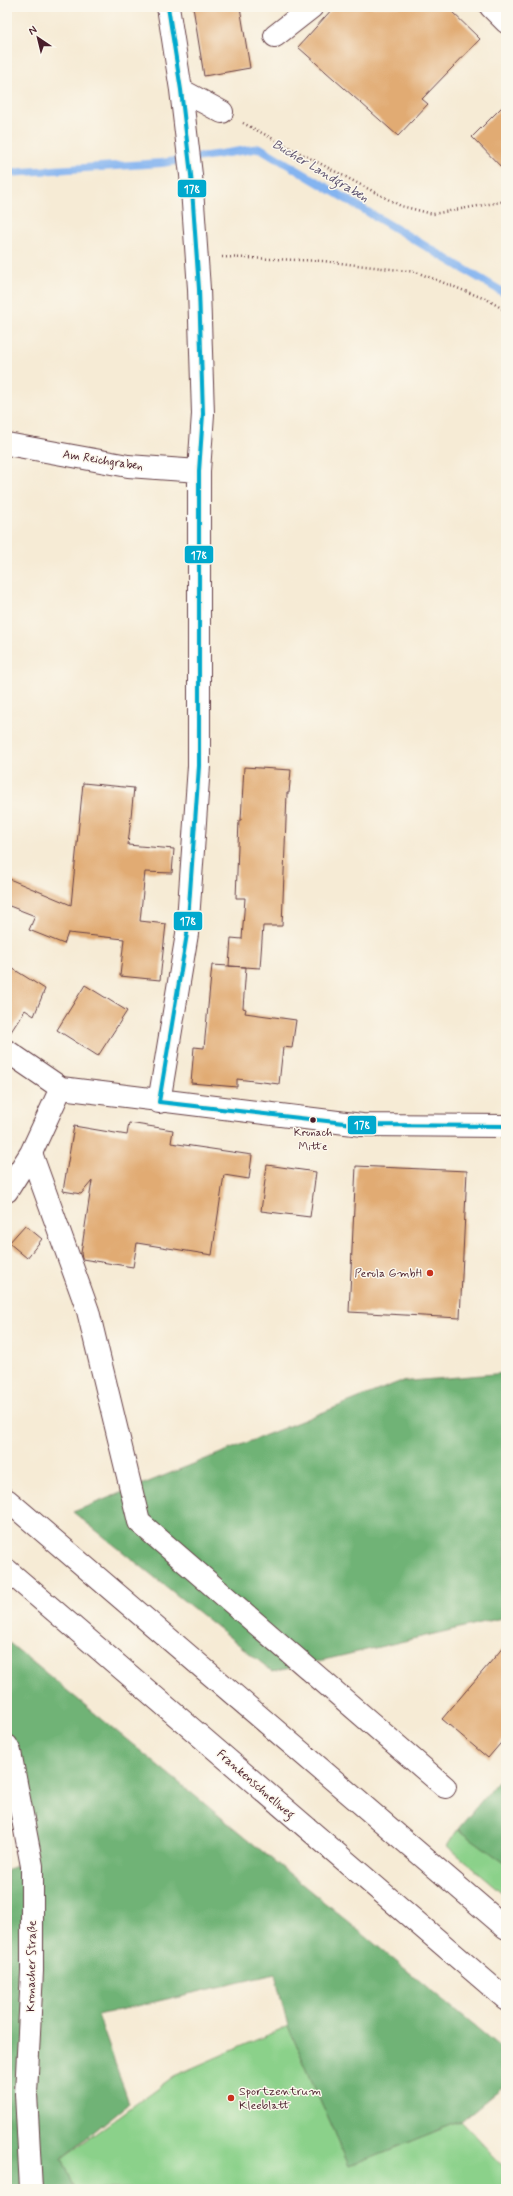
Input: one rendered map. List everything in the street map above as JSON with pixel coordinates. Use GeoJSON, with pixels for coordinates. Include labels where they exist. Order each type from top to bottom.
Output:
{"type":"FeatureCollection","features":[{"type":"Feature","properties":{"kind":"main road"},"geometry":{"type":"LineString","coordinates":[[160,1102],[187,934],[199,766],[199,471],[202,414],[199,289],[195,256],[190,175],[181,90],[168,7]]}},
{"type":"Feature","properties":{"kind":"main road"},"geometry":{"type":"LineString","coordinates":[[275,36],[312,7]]}},
{"type":"Feature","properties":{"kind":"main road"},"geometry":{"type":"LineString","coordinates":[[491,7],[506,22]]}},
{"type":"Feature","properties":{"kind":"main road"},"geometry":{"type":"LineString","coordinates":[[181,90],[222,112]]}},
{"type":"Feature","properties":{"kind":"main road","name":"Am Reichgraben"},"geometry":{"type":"LineString","coordinates":[[7,444],[128,466],[199,471]]}},
{"type":"Feature","properties":{"kind":"main road"},"geometry":{"type":"LineString","coordinates":[[7,1051],[61,1088],[160,1102],[362,1125],[506,1126]]}},
{"type":"Feature","properties":{"kind":"main road"},"geometry":{"type":"LineString","coordinates":[[7,1191],[31,1153],[61,1088]]}},
{"type":"Feature","properties":{"kind":"main road"},"geometry":{"type":"LineString","coordinates":[[31,1153],[88,1311],[139,1522],[445,1787]]}},
{"type":"Feature","properties":{"kind":"main road"},"geometry":{"type":"LineString","coordinates":[[7,1500],[506,1928]]}},
{"type":"Feature","properties":{"kind":"main road","name":"Frankenschnellweg"},"geometry":{"type":"LineString","coordinates":[[7,1570],[506,1998]]}},
{"type":"Feature","properties":{"kind":"main road","name":"Kronacher Straße"},"geometry":{"type":"LineString","coordinates":[[7,1746],[10,1752],[32,1866],[32,1971],[26,2094],[31,2189]]}},
{"type":"Feature","properties":{"kind":"path"},"geometry":{"type":"LineString","coordinates":[[222,112],[401,206],[433,214],[506,201]]}},
{"type":"Feature","properties":{"kind":"path"},"geometry":{"type":"LineString","coordinates":[[195,256],[323,261],[416,272],[488,300],[506,311]]}},
{"type":"Feature","properties":{"kind":"green space"},"geometry":{"type":"Polygon","coordinates":[[[506,1373],[506,1617],[273,1672],[73,1512],[399,1382],[506,1373]]]}},
{"type":"Feature","properties":{"kind":"green space"},"geometry":{"type":"Polygon","coordinates":[[[7,1641],[506,2052],[506,2084],[461,2121],[349,2166],[288,2026],[275,1974],[98,2015],[129,2103],[62,2158],[75,2189],[7,2189],[7,1871],[22,1861],[7,1799],[7,1641]]]}},
{"type":"Feature","properties":{"kind":"green space"},"geometry":{"type":"Polygon","coordinates":[[[506,1771],[506,1864],[458,1829],[506,1771]]]}},
{"type":"Feature","properties":{"kind":"green space"},"geometry":{"type":"Polygon","coordinates":[[[458,1829],[506,1864],[506,1896],[447,1846],[458,1829]]]}},
{"type":"Feature","properties":{"kind":"green space","name":"Sportzentrum Kleeblatt"},"geometry":{"type":"Polygon","coordinates":[[[288,2026],[349,2166],[461,2121],[506,2169],[506,2189],[75,2189],[62,2158],[174,2076],[288,2026]]]}},
{"type":"Feature","properties":{"kind":"building"},"geometry":{"type":"Polygon","coordinates":[[[193,7],[240,7],[250,68],[204,76],[193,7]]]}},
{"type":"Feature","properties":{"kind":"building"},"geometry":{"type":"Polygon","coordinates":[[[334,7],[447,7],[480,39],[422,99],[428,104],[398,136],[298,47],[334,7]]]}},
{"type":"Feature","properties":{"kind":"building"},"geometry":{"type":"Polygon","coordinates":[[[506,103],[506,172],[472,137],[506,103]]]}},
{"type":"Feature","properties":{"kind":"building"},"geometry":{"type":"Polygon","coordinates":[[[244,767],[291,770],[289,793],[287,793],[282,926],[263,926],[260,968],[229,966],[231,938],[242,939],[245,898],[236,898],[239,820],[241,820],[244,767]]]}},
{"type":"Feature","properties":{"kind":"building"},"geometry":{"type":"Polygon","coordinates":[[[83,783],[134,788],[128,845],[174,849],[172,873],[145,872],[140,921],[166,924],[160,980],[120,976],[124,939],[68,933],[64,944],[29,930],[35,916],[7,905],[7,878],[71,905],[83,783]]]}},
{"type":"Feature","properties":{"kind":"building"},"geometry":{"type":"Polygon","coordinates":[[[7,965],[45,989],[34,1016],[25,1010],[7,1038],[7,965]]]}},
{"type":"Feature","properties":{"kind":"building"},"geometry":{"type":"Polygon","coordinates":[[[212,965],[246,967],[243,1008],[246,1009],[245,1013],[296,1020],[292,1048],[283,1047],[279,1084],[237,1079],[237,1087],[191,1083],[194,1047],[204,1048],[212,965]]]}},
{"type":"Feature","properties":{"kind":"building"},"geometry":{"type":"Polygon","coordinates":[[[85,985],[127,1011],[98,1056],[57,1030],[85,985]]]}},
{"type":"Feature","properties":{"kind":"building"},"geometry":{"type":"Polygon","coordinates":[[[129,1123],[173,1130],[171,1143],[252,1155],[249,1179],[224,1175],[212,1255],[137,1243],[133,1267],[82,1259],[81,1253],[92,1181],[81,1194],[63,1191],[74,1126],[127,1135],[129,1123]]]}},
{"type":"Feature","properties":{"kind":"building"},"geometry":{"type":"Polygon","coordinates":[[[267,1165],[316,1172],[310,1217],[261,1211],[267,1165]]]}},
{"type":"Feature","properties":{"kind":"building"},"geometry":{"type":"Polygon","coordinates":[[[356,1166],[467,1171],[460,1318],[349,1312],[356,1166]]]}},
{"type":"Feature","properties":{"kind":"building"},"geometry":{"type":"Polygon","coordinates":[[[25,1225],[42,1239],[27,1258],[9,1243],[25,1225]]]}},
{"type":"Feature","properties":{"kind":"building"},"geometry":{"type":"Polygon","coordinates":[[[506,1644],[506,1737],[488,1758],[442,1719],[506,1644]]]}},
{"type":"Feature","properties":{"kind":"waterway","name":"Bucher Landgraben"},"geometry":{"type":"LineString","coordinates":[[7,173],[162,163],[260,148],[506,294]]}},
{"type":"Feature","properties":{"kind":"transit line","name":"178"},"geometry":{"type":"LineString","coordinates":[[159,1102],[187,934],[199,766],[199,471],[203,414],[199,289],[191,175],[181,90],[168,7]]}},
{"type":"Feature","properties":{"kind":"transit line","name":"178"},"geometry":{"type":"LineString","coordinates":[[159,1102],[362,1125],[506,1126]]}},
{"type":"Feature","properties":{"kind":"place","name":"Kronach Mitte"},"geometry":{"type":"Point","coordinates":[313,1120]}},
{"type":"Feature","properties":{"kind":"place","name":"Perola GmbH"},"geometry":{"type":"Point","coordinates":[430,1273]}},
{"type":"Feature","properties":{"kind":"place","name":"Sportzentrum Kleeblatt"},"geometry":{"type":"Point","coordinates":[231,2098]}}]}
